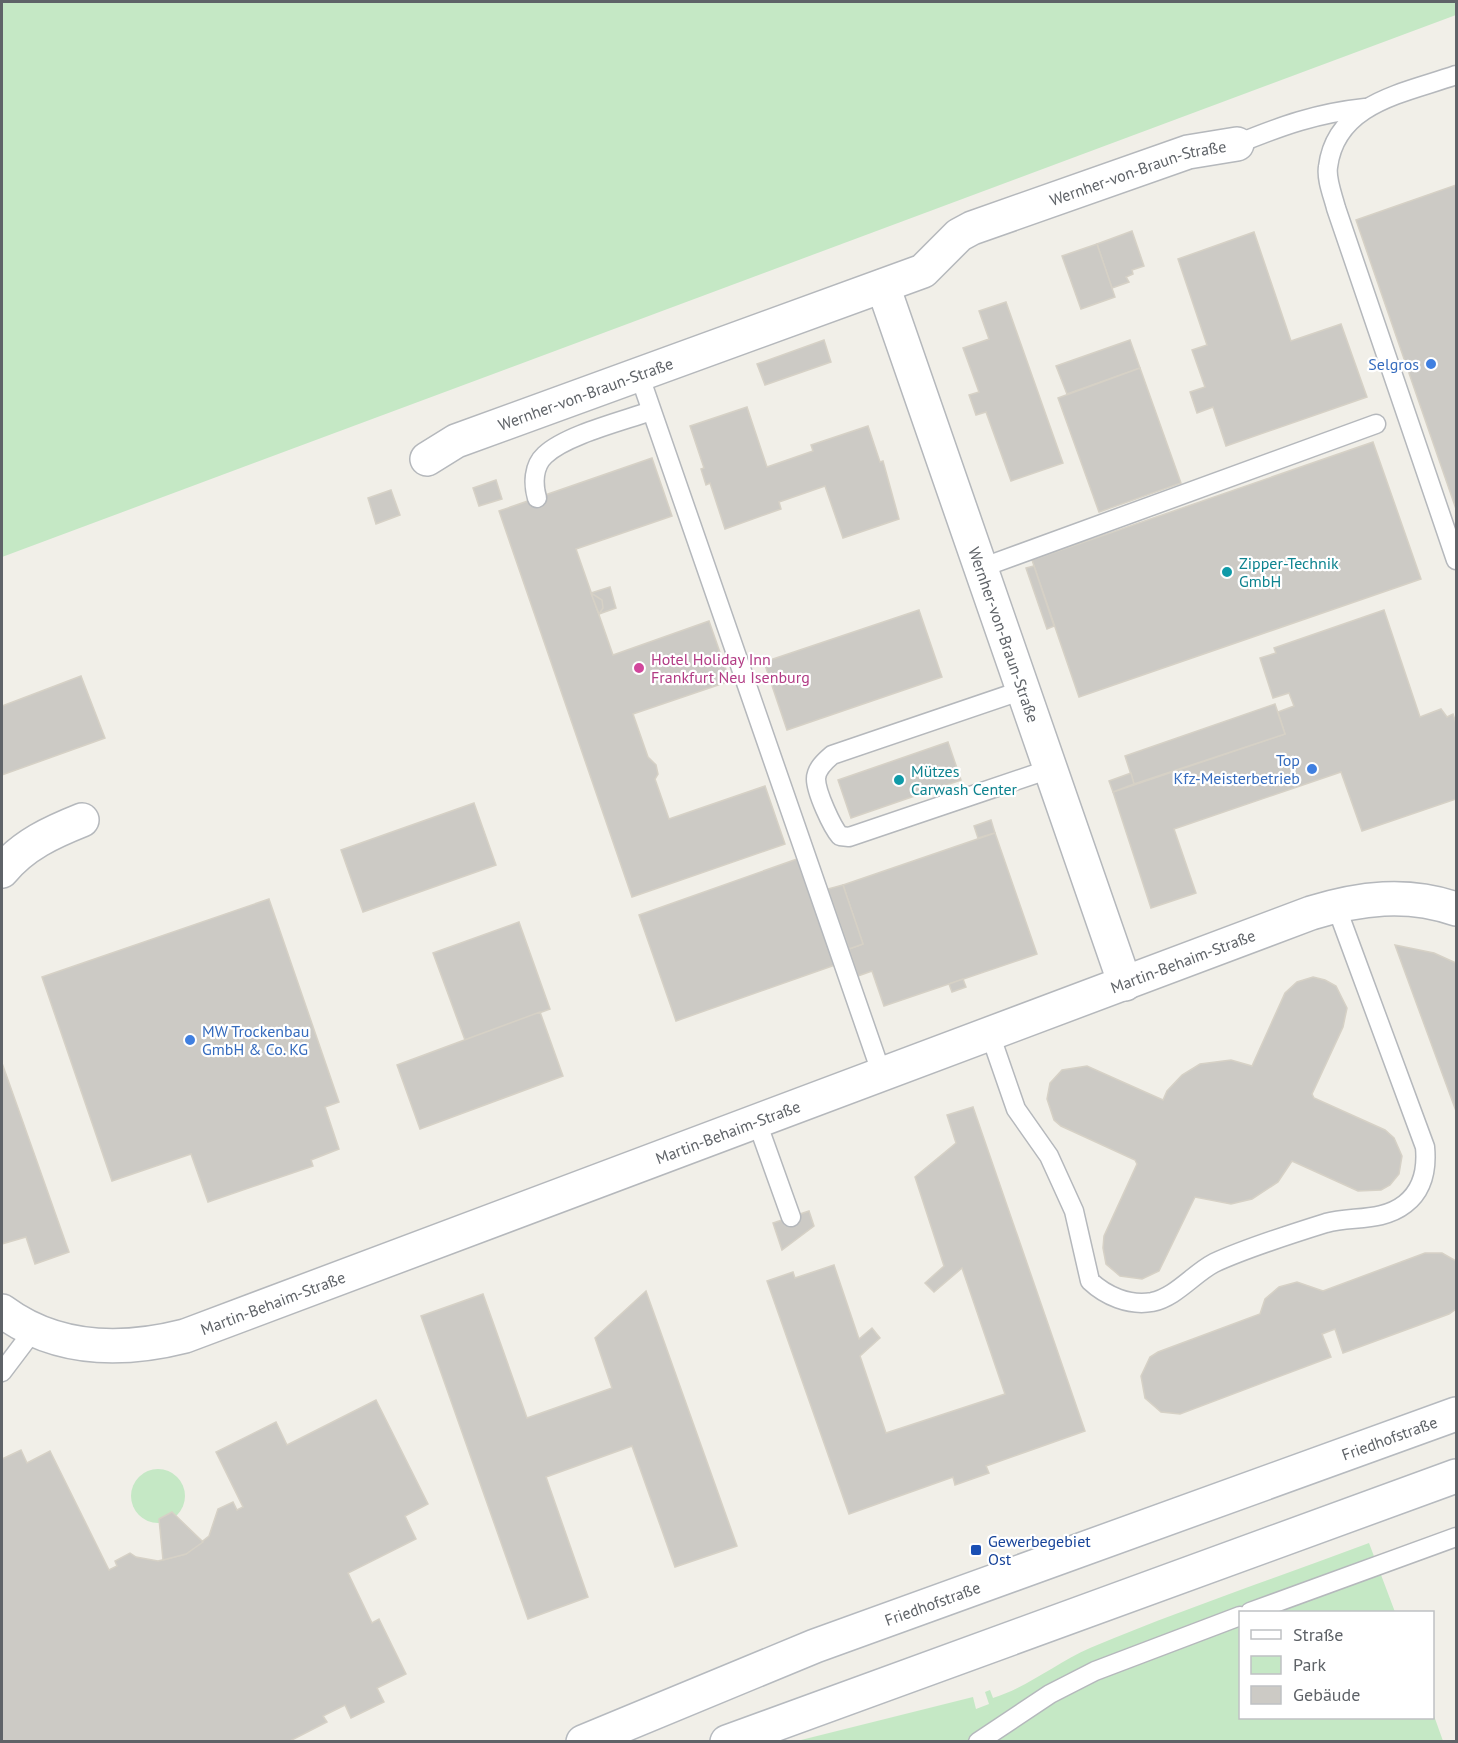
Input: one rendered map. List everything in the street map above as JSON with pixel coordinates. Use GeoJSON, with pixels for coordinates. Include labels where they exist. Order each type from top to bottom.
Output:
{"type":"FeatureCollection","features":[{"type":"Feature","properties":{"kind":"street","name":"Wernher-von-Braun-Straße"},"geometry":{"type":"LineString","coordinates":[[427,459],[456,441],[923,271],[959,235],[972,228],[1188,152],[1238,144]]}},
{"type":"Feature","properties":{"kind":"street","name":"Wernher-von-Braun-Straße"},"geometry":{"type":"LineString","coordinates":[[883,286],[1125,984]]}},
{"type":"Feature","properties":{"kind":"street"},"geometry":{"type":"LineString","coordinates":[[2,871],[28,846],[54,831],[82,820]]}},
{"type":"Feature","properties":{"kind":"street","name":"Martin-Behaim-Straße"},"geometry":{"type":"LineString","coordinates":[[2,1311],[33,1331],[90,1346],[122,1348],[155,1344],[185,1336],[1336,906],[1386,898],[1433,902],[1456,909]]}},
{"type":"Feature","properties":{"kind":"street","name":"Friedhofstraße"},"geometry":{"type":"LineString","coordinates":[[583,1742],[828,1642],[1456,1414]]}},
{"type":"Feature","properties":{"kind":"street"},"geometry":{"type":"LineString","coordinates":[[727,1742],[847,1696],[1150,1589],[1456,1476]]}},
{"type":"Feature","properties":{"kind":"lane"},"geometry":{"type":"LineString","coordinates":[[1238,144],[1283,125],[1324,112],[1365,108],[1456,75]]}},
{"type":"Feature","properties":{"kind":"lane"},"geometry":{"type":"LineString","coordinates":[[1365,108],[1348,121],[1334,145],[1327,169],[1330,185],[1456,560]]}},
{"type":"Feature","properties":{"kind":"lane"},"geometry":{"type":"LineString","coordinates":[[639,374],[882,1075]]}},
{"type":"Feature","properties":{"kind":"lane"},"geometry":{"type":"LineString","coordinates":[[537,498],[534,476],[544,455],[575,438],[651,411]]}},
{"type":"Feature","properties":{"kind":"lane"},"geometry":{"type":"LineString","coordinates":[[981,568],[1376,424]]}},
{"type":"Feature","properties":{"kind":"lane"},"geometry":{"type":"LineString","coordinates":[[1023,690],[832,755],[822,763],[816,778],[833,827],[840,836],[849,837],[1050,769]]}},
{"type":"Feature","properties":{"kind":"lane"},"geometry":{"type":"LineString","coordinates":[[990,1034],[1016,1109],[1049,1156],[1074,1211],[1090,1281],[1114,1298],[1152,1302],[1168,1296],[1214,1264],[1328,1222],[1388,1213],[1404,1205],[1424,1178],[1425,1147],[1336,906]]}},
{"type":"Feature","properties":{"kind":"lane"},"geometry":{"type":"LineString","coordinates":[[757,1122],[791,1217]]}},
{"type":"Feature","properties":{"kind":"lane"},"geometry":{"type":"LineString","coordinates":[[2,1372],[33,1331]]}},
{"type":"Feature","properties":{"kind":"lane"},"geometry":{"type":"LineString","coordinates":[[1253,1611],[1456,1537]]}},
{"type":"Feature","properties":{"kind":"lane"},"geometry":{"type":"LineString","coordinates":[[978,1742],[1050,1694],[1095,1671],[1239,1616]]}},
{"type":"Feature","properties":{"kind":"green space"},"geometry":{"type":"Polygon","coordinates":[[[2,2],[1456,2],[1456,15],[2,557],[2,2]]]}},
{"type":"Feature","properties":{"kind":"green space"},"geometry":{"type":"Polygon","coordinates":[[[158,1469],[168,1471],[177,1477],[183,1486],[185,1496],[183,1506],[177,1515],[168,1521],[158,1523],[148,1521],[139,1515],[133,1506],[131,1496],[133,1486],[139,1477],[148,1471],[158,1469]]]}},
{"type":"Feature","properties":{"kind":"green space"},"geometry":{"type":"Polygon","coordinates":[[[1369,1543],[1395,1611],[1239,1611],[1239,1719],[1434,1719],[1434,1716],[1443,1741],[793,1742],[973,1697],[976,1709],[989,1704],[985,1692],[990,1690],[993,1698],[1006,1693],[1090,1648],[1369,1543]]]}},
{"type":"Feature","properties":{"kind":"building","name":"Selgros"},"geometry":{"type":"Polygon","coordinates":[[[1456,185],[1456,509],[1356,220],[1456,185]]]}},
{"type":"Feature","properties":{"kind":"building"},"geometry":{"type":"Polygon","coordinates":[[[1132,231],[1144,266],[1132,270],[1133,274],[1126,277],[1129,282],[1112,288],[1097,244],[1132,231]]]}},
{"type":"Feature","properties":{"kind":"building"},"geometry":{"type":"Polygon","coordinates":[[[1254,232],[1291,341],[1341,324],[1367,397],[1226,446],[1213,407],[1197,413],[1190,392],[1205,387],[1192,350],[1207,345],[1178,259],[1254,232]]]}},
{"type":"Feature","properties":{"kind":"building"},"geometry":{"type":"Polygon","coordinates":[[[1097,244],[1115,297],[1081,309],[1062,256],[1097,244]]]}},
{"type":"Feature","properties":{"kind":"building"},"geometry":{"type":"Polygon","coordinates":[[[1006,302],[1063,463],[1011,481],[986,412],[976,415],[969,395],[979,392],[963,348],[989,339],[979,311],[1006,302]]]}},
{"type":"Feature","properties":{"kind":"building"},"geometry":{"type":"Polygon","coordinates":[[[824,340],[831,362],[765,385],[757,364],[824,340]]]}},
{"type":"Feature","properties":{"kind":"building"},"geometry":{"type":"Polygon","coordinates":[[[1130,340],[1140,368],[1067,394],[1056,366],[1130,340]]]}},
{"type":"Feature","properties":{"kind":"building"},"geometry":{"type":"Polygon","coordinates":[[[1140,368],[1181,483],[1099,512],[1058,398],[1140,368]]]}},
{"type":"Feature","properties":{"kind":"building"},"geometry":{"type":"Polygon","coordinates":[[[747,407],[767,467],[813,451],[811,445],[868,426],[880,462],[883,461],[899,519],[843,538],[825,486],[779,502],[781,509],[725,529],[710,483],[706,485],[701,469],[704,468],[690,426],[747,407]]]}},
{"type":"Feature","properties":{"kind":"building","name":"Zipper-Technik GmbH"},"geometry":{"type":"Polygon","coordinates":[[[1373,442],[1421,579],[1079,697],[1032,560],[1373,442]]]}},
{"type":"Feature","properties":{"kind":"building","name":"Hotel Holiday Inn Frankfurt Neu Isenburg"},"geometry":{"type":"Polygon","coordinates":[[[652,458],[672,516],[576,549],[613,655],[709,621],[730,681],[633,714],[648,757],[656,765],[658,774],[655,779],[669,819],[765,786],[785,844],[632,897],[499,511],[652,458]]]}},
{"type":"Feature","properties":{"kind":"building"},"geometry":{"type":"Polygon","coordinates":[[[496,480],[502,499],[479,506],[473,488],[496,480]]]}},
{"type":"Feature","properties":{"kind":"building"},"geometry":{"type":"Polygon","coordinates":[[[391,490],[400,515],[376,524],[368,498],[391,490]]]}},
{"type":"Feature","properties":{"kind":"building"},"geometry":{"type":"Polygon","coordinates":[[[1034,566],[1054,626],[1047,629],[1026,568],[1034,566]]]}},
{"type":"Feature","properties":{"kind":"building"},"geometry":{"type":"Polygon","coordinates":[[[610,587],[616,608],[599,614],[591,593],[610,587]]]}},
{"type":"Feature","properties":{"kind":"building"},"geometry":{"type":"Polygon","coordinates":[[[591,593],[602,600],[603,608],[599,614],[591,593]]]}},
{"type":"Feature","properties":{"kind":"building"},"geometry":{"type":"Polygon","coordinates":[[[919,610],[942,677],[787,730],[764,662],[919,610]]]}},
{"type":"Feature","properties":{"kind":"building"},"geometry":{"type":"Polygon","coordinates":[[[1384,610],[1420,717],[1441,709],[1447,717],[1453,714],[1456,723],[1456,799],[1362,831],[1341,772],[1174,829],[1196,893],[1151,908],[1113,792],[1285,734],[1278,712],[1294,706],[1289,693],[1273,698],[1260,658],[1276,653],[1274,648],[1384,610]]]}},
{"type":"Feature","properties":{"kind":"building"},"geometry":{"type":"Polygon","coordinates":[[[81,676],[105,738],[2,775],[2,706],[81,676]]]}},
{"type":"Feature","properties":{"kind":"building"},"geometry":{"type":"Polygon","coordinates":[[[1275,704],[1285,734],[1134,784],[1125,756],[1275,704]]]}},
{"type":"Feature","properties":{"kind":"building","name":"Mützes Carwash Center"},"geometry":{"type":"Polygon","coordinates":[[[948,742],[961,780],[851,818],[838,780],[948,742]]]}},
{"type":"Feature","properties":{"kind":"building"},"geometry":{"type":"Polygon","coordinates":[[[1131,773],[1134,784],[1113,792],[1109,781],[1131,773]]]}},
{"type":"Feature","properties":{"kind":"building"},"geometry":{"type":"Polygon","coordinates":[[[474,803],[496,865],[363,912],[341,850],[474,803]]]}},
{"type":"Feature","properties":{"kind":"building"},"geometry":{"type":"Polygon","coordinates":[[[991,820],[995,833],[978,838],[974,826],[991,820]]]}},
{"type":"Feature","properties":{"kind":"building"},"geometry":{"type":"Polygon","coordinates":[[[995,833],[1037,954],[884,1006],[872,971],[858,976],[849,949],[863,944],[843,885],[995,833]]]}},
{"type":"Feature","properties":{"kind":"building"},"geometry":{"type":"Polygon","coordinates":[[[797,859],[835,965],[676,1021],[639,915],[797,859]]]}},
{"type":"Feature","properties":{"kind":"building"},"geometry":{"type":"Polygon","coordinates":[[[843,885],[863,944],[849,949],[828,889],[843,885]]]}},
{"type":"Feature","properties":{"kind":"building","name":"MW Trockenbau GmbH & Co. KG"},"geometry":{"type":"Polygon","coordinates":[[[269,899],[339,1102],[325,1107],[339,1149],[311,1160],[313,1166],[208,1202],[191,1154],[112,1181],[42,977],[269,899]]]}},
{"type":"Feature","properties":{"kind":"building"},"geometry":{"type":"Polygon","coordinates":[[[519,922],[550,1009],[465,1040],[433,953],[519,922]]]}},
{"type":"Feature","properties":{"kind":"building"},"geometry":{"type":"Polygon","coordinates":[[[1395,945],[1434,953],[1456,963],[1456,1111],[1395,945]]]}},
{"type":"Feature","properties":{"kind":"building"},"geometry":{"type":"Polygon","coordinates":[[[1313,977],[1336,986],[1347,1008],[1343,1027],[1312,1094],[1314,1098],[1385,1130],[1394,1138],[1402,1156],[1399,1174],[1390,1185],[1381,1190],[1358,1191],[1292,1161],[1278,1182],[1252,1199],[1231,1204],[1195,1197],[1159,1271],[1142,1279],[1120,1276],[1106,1264],[1103,1248],[1104,1236],[1137,1164],[1135,1160],[1061,1126],[1054,1120],[1047,1099],[1050,1083],[1062,1070],[1087,1066],[1163,1100],[1167,1091],[1182,1075],[1200,1064],[1231,1060],[1252,1066],[1285,993],[1297,982],[1313,977]]]}},
{"type":"Feature","properties":{"kind":"building"},"geometry":{"type":"Polygon","coordinates":[[[963,979],[966,987],[952,992],[949,984],[963,979]]]}},
{"type":"Feature","properties":{"kind":"building"},"geometry":{"type":"Polygon","coordinates":[[[540,1012],[563,1076],[420,1129],[397,1065],[540,1012]]]}},
{"type":"Feature","properties":{"kind":"building"},"geometry":{"type":"Polygon","coordinates":[[[2,1063],[69,1252],[35,1264],[26,1237],[2,1244],[2,1063]]]}},
{"type":"Feature","properties":{"kind":"building"},"geometry":{"type":"Polygon","coordinates":[[[973,1107],[1085,1431],[986,1466],[989,1473],[955,1485],[953,1477],[849,1514],[767,1281],[793,1272],[795,1278],[834,1265],[859,1339],[872,1328],[880,1338],[860,1356],[886,1433],[1005,1394],[962,1268],[934,1292],[925,1283],[944,1266],[915,1177],[956,1143],[947,1115],[973,1107]]]}},
{"type":"Feature","properties":{"kind":"building"},"geometry":{"type":"Polygon","coordinates":[[[809,1211],[814,1226],[782,1250],[773,1223],[809,1211]]]}},
{"type":"Feature","properties":{"kind":"building"},"geometry":{"type":"Polygon","coordinates":[[[1425,1253],[1442,1253],[1456,1261],[1456,1309],[1449,1314],[1343,1353],[1335,1329],[1322,1334],[1331,1357],[1180,1414],[1161,1412],[1145,1398],[1141,1376],[1150,1357],[1260,1314],[1265,1299],[1279,1287],[1297,1282],[1323,1291],[1425,1253]]]}},
{"type":"Feature","properties":{"kind":"building"},"geometry":{"type":"Polygon","coordinates":[[[646,1291],[737,1546],[675,1567],[632,1446],[546,1477],[588,1597],[528,1619],[421,1316],[483,1294],[527,1418],[612,1388],[595,1338],[646,1291]]]}},
{"type":"Feature","properties":{"kind":"building"},"geometry":{"type":"Polygon","coordinates":[[[376,1400],[428,1504],[405,1516],[416,1539],[348,1573],[372,1623],[379,1619],[406,1674],[377,1688],[384,1702],[351,1718],[345,1705],[323,1716],[327,1722],[288,1742],[2,1742],[2,1459],[21,1450],[27,1463],[50,1451],[109,1570],[117,1566],[115,1561],[130,1553],[136,1557],[158,1561],[186,1554],[209,1536],[218,1509],[233,1502],[237,1510],[243,1507],[216,1452],[276,1422],[287,1445],[376,1400]]]}},
{"type":"Feature","properties":{"kind":"building"},"geometry":{"type":"Polygon","coordinates":[[[172,1512],[203,1542],[186,1554],[163,1560],[159,1519],[172,1512]]]}},
{"type":"Feature","properties":{"kind":"place","name":"Selgros"},"geometry":{"type":"Point","coordinates":[1431,364]}},
{"type":"Feature","properties":{"kind":"place","name":"Zipper-Technik GmbH"},"geometry":{"type":"Point","coordinates":[1227,572]}},
{"type":"Feature","properties":{"kind":"place","name":"Hotel Holiday Inn Frankfurt Neu Isenburg"},"geometry":{"type":"Point","coordinates":[639,668]}},
{"type":"Feature","properties":{"kind":"place","name":"Top Kfz-Meisterbetrieb"},"geometry":{"type":"Point","coordinates":[1312,769]}},
{"type":"Feature","properties":{"kind":"place","name":"Mützes Carwash Center"},"geometry":{"type":"Point","coordinates":[899,780]}},
{"type":"Feature","properties":{"kind":"place","name":"MW Trockenbau GmbH & Co. KG"},"geometry":{"type":"Point","coordinates":[190,1040]}},
{"type":"Feature","properties":{"kind":"place","name":"Gewerbegebiet Ost"},"geometry":{"type":"Point","coordinates":[976,1550]}}]}
